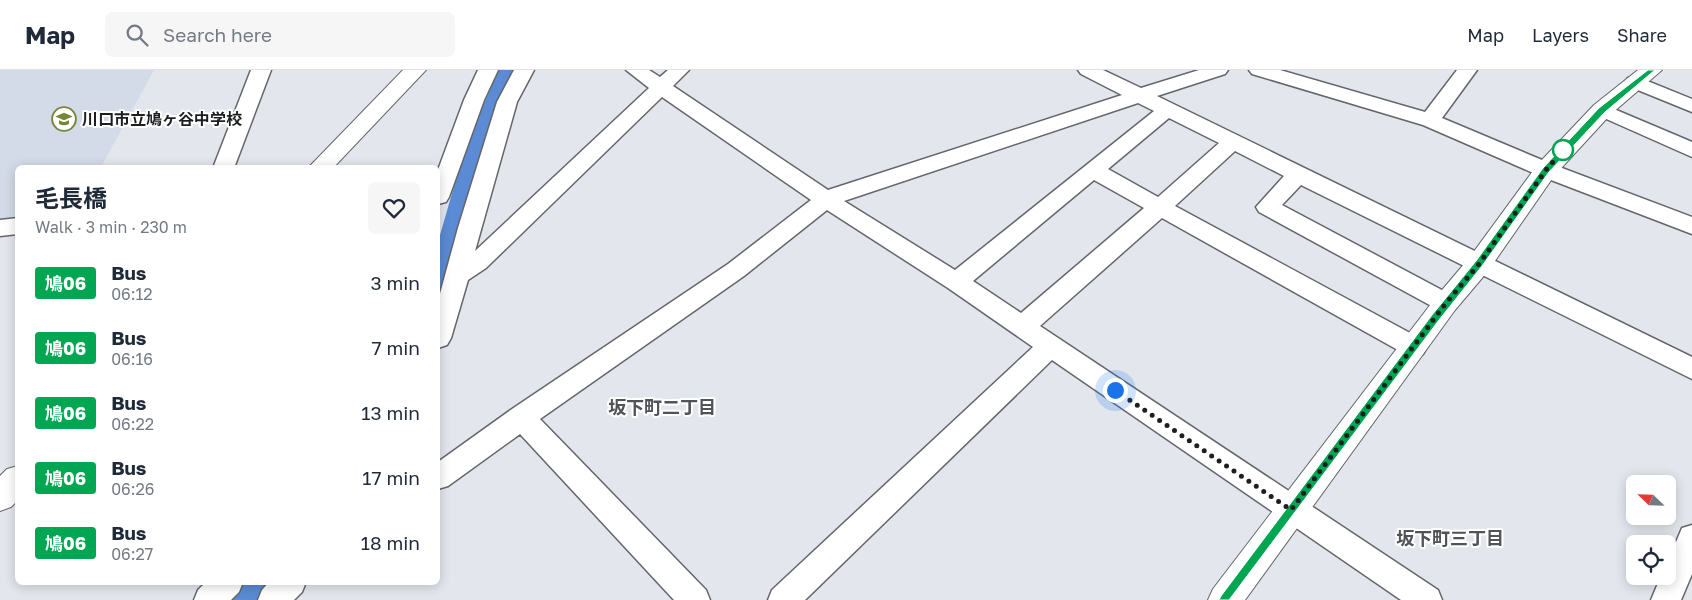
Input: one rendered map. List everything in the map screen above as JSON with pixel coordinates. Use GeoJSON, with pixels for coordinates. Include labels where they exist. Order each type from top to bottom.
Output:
{"type":"FeatureCollection","features":[{"type":"Feature","properties":{"kind":"street"},"geometry":{"type":"LineString","coordinates":[[224,165],[261,70]]}},
{"type":"Feature","properties":{"kind":"street"},"geometry":{"type":"LineString","coordinates":[[322,165],[415,70]]}},
{"type":"Feature","properties":{"kind":"street"},"geometry":{"type":"LineString","coordinates":[[440,192],[474,100],[488,70]]}},
{"type":"Feature","properties":{"kind":"street"},"geometry":{"type":"LineString","coordinates":[[440,332],[507,102],[524,70]]}},
{"type":"Feature","properties":{"kind":"street"},"geometry":{"type":"LineString","coordinates":[[636,70],[670,78],[825,199],[956,282],[1291,510],[1427,600]]}},
{"type":"Feature","properties":{"kind":"street"},"geometry":{"type":"LineString","coordinates":[[1088,70],[1232,143],[1692,369]]}},
{"type":"Feature","properties":{"kind":"street"},"geometry":{"type":"LineString","coordinates":[[440,476],[521,417],[750,260],[825,199],[1218,70]]}},
{"type":"Feature","properties":{"kind":"street"},"geometry":{"type":"LineString","coordinates":[[1258,70],[1430,120],[1546,170],[1692,226]]}},
{"type":"Feature","properties":{"kind":"street"},"geometry":{"type":"LineString","coordinates":[[1327,91],[1334,70]]}},
{"type":"Feature","properties":{"kind":"street"},"geometry":{"type":"LineString","coordinates":[[1430,120],[1467,70]]}},
{"type":"Feature","properties":{"kind":"street"},"geometry":{"type":"LineString","coordinates":[[1225,600],[1446,303],[1479,264],[1546,170],[1602,110],[1643,76],[1692,106]]}},
{"type":"Feature","properties":{"kind":"street"},"geometry":{"type":"LineString","coordinates":[[458,275],[478,262],[670,78]]}},
{"type":"Feature","properties":{"kind":"street"},"geometry":{"type":"LineString","coordinates":[[956,282],[1167,110]]}},
{"type":"Feature","properties":{"kind":"street"},"geometry":{"type":"LineString","coordinates":[[1602,110],[1692,150]]}},
{"type":"Feature","properties":{"kind":"street"},"geometry":{"type":"LineString","coordinates":[[1022,328],[1232,143]]}},
{"type":"Feature","properties":{"kind":"street"},"geometry":{"type":"LineString","coordinates":[[1094,171],[1414,347]]}},
{"type":"Feature","properties":{"kind":"street"},"geometry":{"type":"LineString","coordinates":[[1298,175],[1267,207],[1446,303]]}},
{"type":"Feature","properties":{"kind":"street"},"geometry":{"type":"LineString","coordinates":[[0,228],[15,226]]}},
{"type":"Feature","properties":{"kind":"street"},"geometry":{"type":"LineString","coordinates":[[783,600],[1050,346]]}},
{"type":"Feature","properties":{"kind":"street"},"geometry":{"type":"LineString","coordinates":[[521,417],[696,600]]}},
{"type":"Feature","properties":{"kind":"street"},"geometry":{"type":"LineString","coordinates":[[0,497],[15,482]]}},
{"type":"Feature","properties":{"kind":"street"},"geometry":{"type":"LineString","coordinates":[[1666,600],[1692,538]]}},
{"type":"Feature","properties":{"kind":"street"},"geometry":{"type":"LineString","coordinates":[[209,600],[225,585]]}},
{"type":"Feature","properties":{"kind":"street"},"geometry":{"type":"LineString","coordinates":[[273,600],[288,585]]}},
{"type":"Feature","properties":{"kind":"shaded area","name":"川口市立鳩ヶ谷中学校"},"geometry":{"type":"Polygon","coordinates":[[[0,70],[154,70],[102,165],[15,165],[15,220],[0,221],[0,70]]]}},
{"type":"Feature","properties":{"kind":"waterway"},"geometry":{"type":"LineString","coordinates":[[440,279],[478,141],[510,70]]}},
{"type":"Feature","properties":{"kind":"waterway"},"geometry":{"type":"LineString","coordinates":[[249,600],[263,585]]}},
{"type":"Feature","properties":{"kind":"bus line","name":"鳩06"},"geometry":{"type":"LineString","coordinates":[[1225,600],[1446,303],[1479,264],[1546,170],[1602,110],[1651,70]]}},
{"type":"Feature","properties":{"kind":"place","name":"川口市立鳩ヶ谷中学校"},"geometry":{"type":"Point","coordinates":[64,119]}},
{"type":"Feature","properties":{"kind":"district","name":"坂下町二丁目"},"geometry":{"type":"Point","coordinates":[662,408]}},
{"type":"Feature","properties":{"kind":"district","name":"坂下町三丁目"},"geometry":{"type":"Point","coordinates":[1450,539]}},
{"type":"Feature","properties":{"kind":"route"},"geometry":{"type":"LineString","coordinates":[[1115,390],[1291,510],[1446,303],[1479,264],[1546,170],[1568,145],[1563,150]]}}]}
